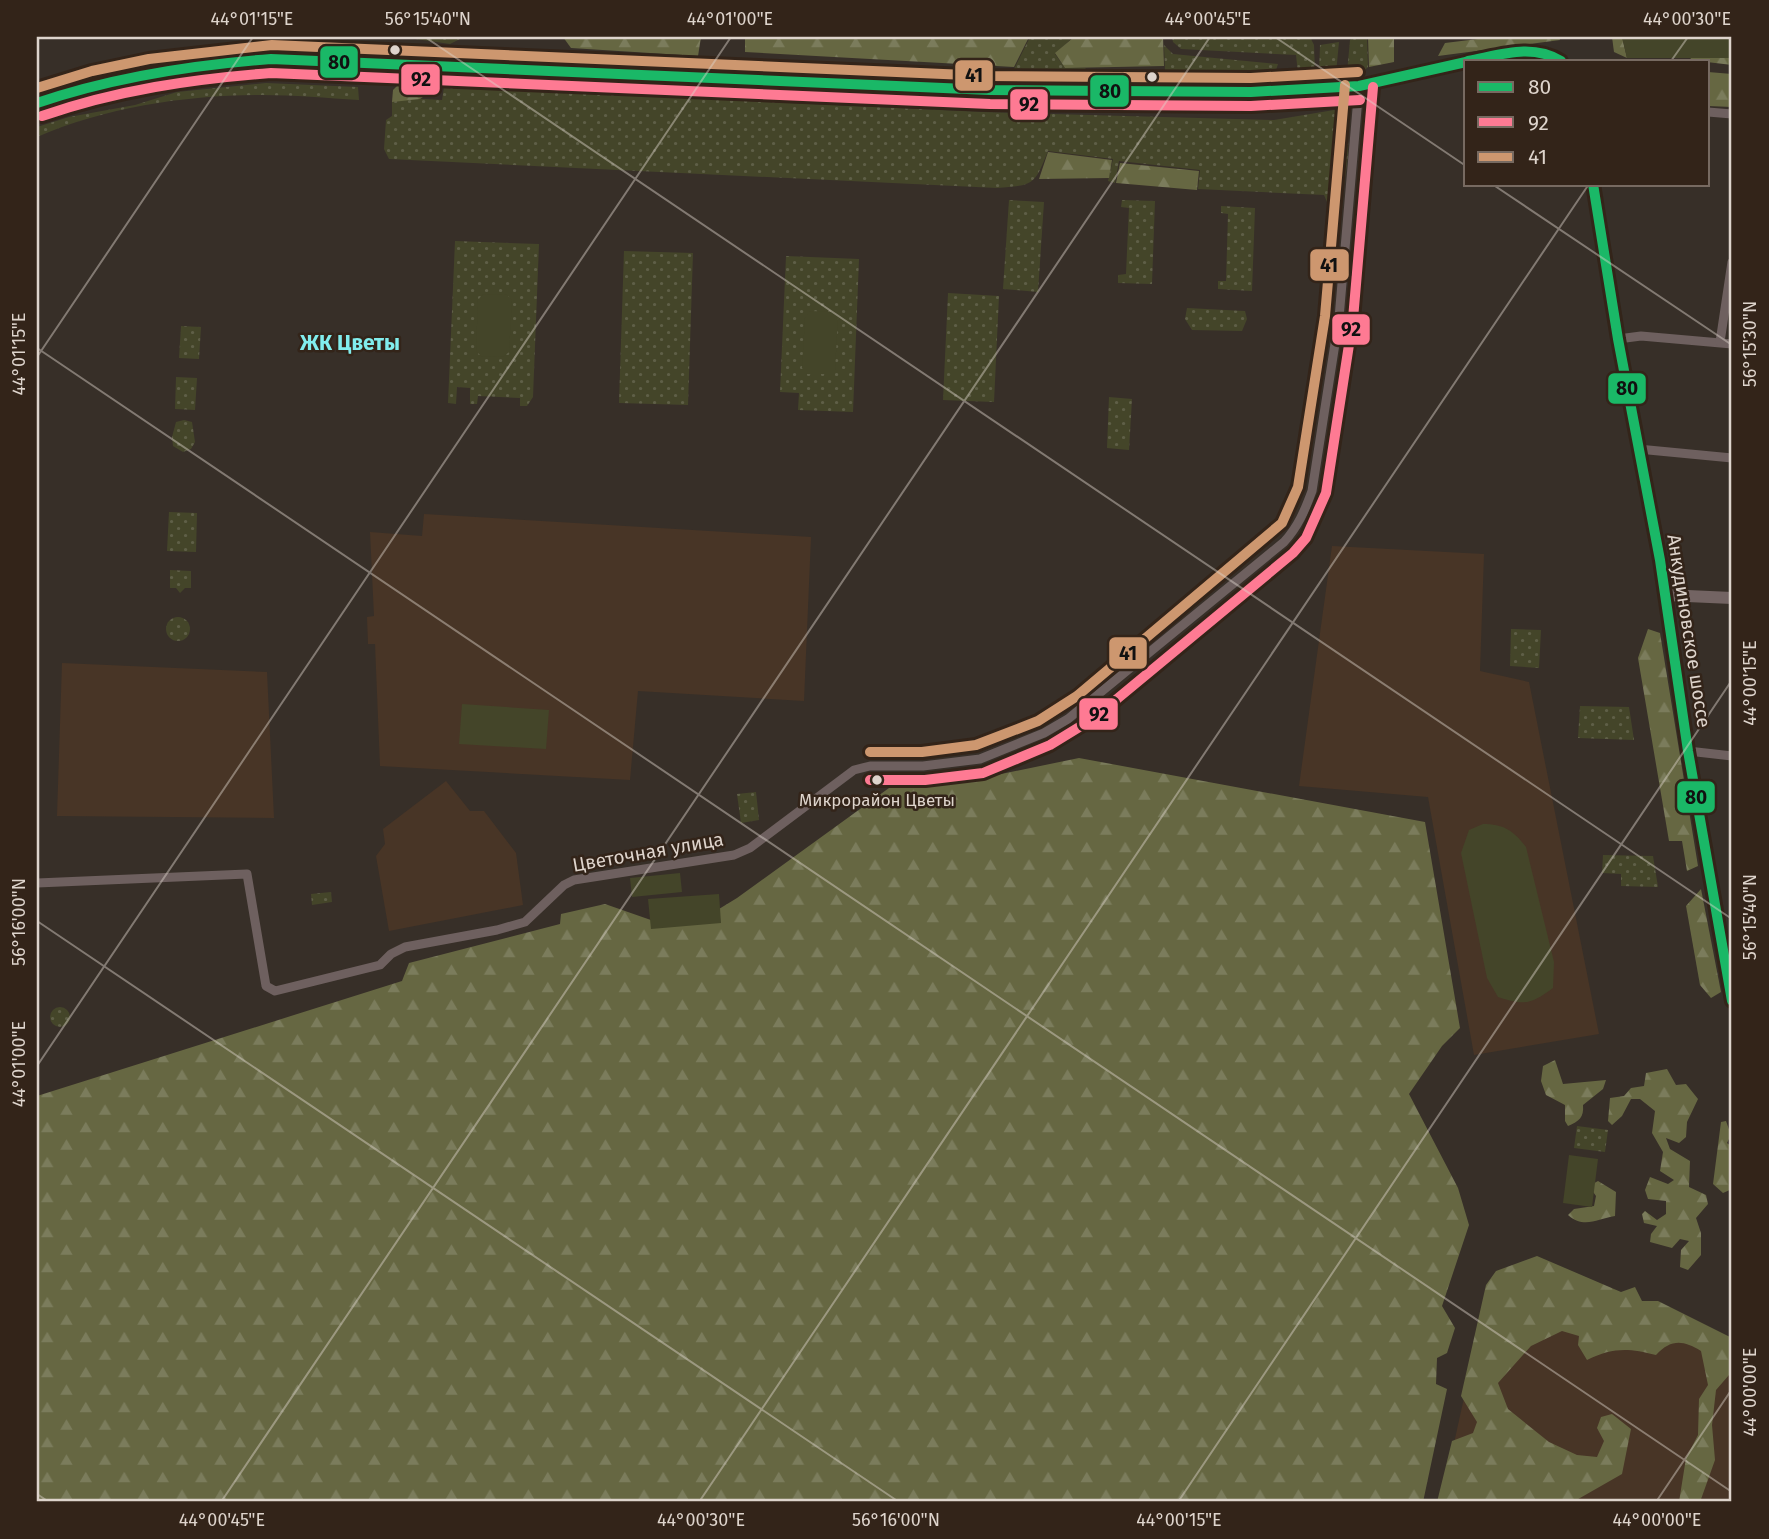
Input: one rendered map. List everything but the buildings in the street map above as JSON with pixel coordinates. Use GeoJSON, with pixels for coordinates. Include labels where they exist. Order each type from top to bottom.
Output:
{"type":"FeatureCollection","features":[{"type":"Feature","properties":{"kind":"main road"},"geometry":{"type":"LineString","coordinates":[[1473,60],[1530,50],[1546,52],[1559,60]]}},
{"type":"Feature","properties":{"kind":"main road"},"geometry":{"type":"LineString","coordinates":[[37,103],[76,88],[124,77],[195,65],[271,60],[990,90],[1251,92],[1359,86],[1464,62]]}},
{"type":"Feature","properties":{"kind":"main road","name":"Анкудиновское шоссе"},"geometry":{"type":"LineString","coordinates":[[1593,186],[1732,1001]]}},
{"type":"Feature","properties":{"kind":"main road"},"geometry":{"type":"LineString","coordinates":[[1665,595],[1732,598]]}},
{"type":"Feature","properties":{"kind":"street","name":"Цветочная улица"},"geometry":{"type":"LineString","coordinates":[[37,884],[247,874],[266,986],[275,991],[380,965],[391,954],[405,947],[514,926],[533,917],[564,885],[574,880],[734,855],[750,848],[855,770],[870,766],[923,766],[980,760],[1044,733],[1068,719],[1284,542],[1304,513],[1312,491],[1339,318],[1359,86]]}},
{"type":"Feature","properties":{"kind":"street"},"geometry":{"type":"LineString","coordinates":[[1710,112],[1732,114]]}},
{"type":"Feature","properties":{"kind":"street"},"geometry":{"type":"LineString","coordinates":[[1720,342],[1732,262]]}},
{"type":"Feature","properties":{"kind":"street"},"geometry":{"type":"LineString","coordinates":[[1618,339],[1641,336],[1732,344]]}},
{"type":"Feature","properties":{"kind":"street"},"geometry":{"type":"LineString","coordinates":[[1638,449],[1732,457]]}},
{"type":"Feature","properties":{"kind":"street"},"geometry":{"type":"LineString","coordinates":[[1688,751],[1732,756]]}},
{"type":"Feature","properties":{"kind":"shaded area"},"geometry":{"type":"Polygon","coordinates":[[[424,514],[811,537],[804,701],[638,691],[630,780],[380,766],[375,644],[368,644],[367,617],[374,616],[370,532],[422,536],[424,514]]]}},
{"type":"Feature","properties":{"kind":"shaded area"},"geometry":{"type":"Polygon","coordinates":[[[1332,546],[1484,554],[1480,671],[1529,682],[1599,1034],[1474,1055],[1428,797],[1299,786],[1332,546]]]}},
{"type":"Feature","properties":{"kind":"shaded area"},"geometry":{"type":"Polygon","coordinates":[[[62,663],[267,672],[274,818],[57,816],[62,663]]]}},
{"type":"Feature","properties":{"kind":"shaded area"},"geometry":{"type":"Polygon","coordinates":[[[446,781],[470,811],[484,811],[516,853],[523,905],[389,931],[376,856],[385,844],[383,829],[446,781]]]}},
{"type":"Feature","properties":{"kind":"shaded area"},"geometry":{"type":"Polygon","coordinates":[[[1490,1280],[1732,1344],[1732,1502],[1441,1502],[1490,1280]]]}},
{"type":"Feature","properties":{"kind":"green space"},"geometry":{"type":"Polygon","coordinates":[[[402,37],[464,37],[450,44],[402,37]]]}},
{"type":"Feature","properties":{"kind":"green space"},"geometry":{"type":"Polygon","coordinates":[[[563,37],[701,37],[698,56],[571,48],[563,37]]]}},
{"type":"Feature","properties":{"kind":"green space"},"geometry":{"type":"Polygon","coordinates":[[[745,37],[1029,37],[1014,67],[745,52],[745,37]]]}},
{"type":"Feature","properties":{"kind":"green space"},"geometry":{"type":"Polygon","coordinates":[[[1030,37],[1073,37],[1055,54],[1065,68],[1085,68],[1089,72],[1014,69],[1030,37]]]}},
{"type":"Feature","properties":{"kind":"green space"},"geometry":{"type":"Polygon","coordinates":[[[1074,37],[1163,37],[1164,66],[1065,68],[1055,53],[1074,37]]]}},
{"type":"Feature","properties":{"kind":"green space"},"geometry":{"type":"Polygon","coordinates":[[[1172,37],[1310,37],[1314,45],[1315,73],[1298,73],[1296,55],[1181,49],[1173,42],[1172,37]]]}},
{"type":"Feature","properties":{"kind":"green space"},"geometry":{"type":"Polygon","coordinates":[[[1353,37],[1367,37],[1368,67],[1358,73],[1347,73],[1350,40],[1353,37]]]}},
{"type":"Feature","properties":{"kind":"green space"},"geometry":{"type":"Polygon","coordinates":[[[1368,37],[1394,37],[1394,62],[1369,67],[1368,37]]]}},
{"type":"Feature","properties":{"kind":"green space"},"geometry":{"type":"Polygon","coordinates":[[[1494,37],[1559,37],[1560,40],[1438,56],[1445,43],[1494,37]]]}},
{"type":"Feature","properties":{"kind":"green space"},"geometry":{"type":"Polygon","coordinates":[[[1612,37],[1622,37],[1627,58],[1614,52],[1612,37]]]}},
{"type":"Feature","properties":{"kind":"green space"},"geometry":{"type":"Polygon","coordinates":[[[1622,37],[1732,37],[1732,58],[1627,58],[1622,37]]]}},
{"type":"Feature","properties":{"kind":"green space"},"geometry":{"type":"Polygon","coordinates":[[[1732,40],[1732,65],[1710,62],[1710,60],[1690,60],[1697,45],[1732,40]]]}},
{"type":"Feature","properties":{"kind":"green space"},"geometry":{"type":"Polygon","coordinates":[[[1339,42],[1336,73],[1319,73],[1320,45],[1339,42]]]}},
{"type":"Feature","properties":{"kind":"green space"},"geometry":{"type":"Polygon","coordinates":[[[1164,45],[1173,54],[1278,64],[1275,73],[1173,73],[1165,71],[1164,45]]]}},
{"type":"Feature","properties":{"kind":"green space"},"geometry":{"type":"Polygon","coordinates":[[[1710,72],[1732,74],[1732,107],[1710,106],[1710,72]]]}},
{"type":"Feature","properties":{"kind":"green space"},"geometry":{"type":"Polygon","coordinates":[[[266,83],[358,87],[359,100],[262,95],[176,100],[91,118],[37,137],[37,127],[69,117],[135,105],[177,92],[266,83]]]}},
{"type":"Feature","properties":{"kind":"green space"},"geometry":{"type":"Polygon","coordinates":[[[399,84],[425,86],[430,92],[420,99],[392,102],[393,90],[399,84]]]}},
{"type":"Feature","properties":{"kind":"green space"},"geometry":{"type":"Polygon","coordinates":[[[444,87],[983,112],[1274,120],[1334,110],[1341,112],[1345,122],[1348,156],[1341,202],[1335,204],[1327,202],[1324,195],[1198,189],[1200,170],[1119,161],[1115,183],[1108,181],[1113,159],[1048,151],[1031,182],[997,188],[389,159],[384,149],[386,120],[392,116],[392,102],[406,98],[442,100],[444,87]]]}},
{"type":"Feature","properties":{"kind":"green space"},"geometry":{"type":"Polygon","coordinates":[[[1048,152],[1112,160],[1109,178],[1039,179],[1048,152]]]}},
{"type":"Feature","properties":{"kind":"green space"},"geometry":{"type":"Polygon","coordinates":[[[1120,163],[1199,171],[1197,190],[1116,183],[1120,163]]]}},
{"type":"Feature","properties":{"kind":"green space"},"geometry":{"type":"Polygon","coordinates":[[[1009,200],[1044,202],[1038,292],[1003,289],[1009,200]]]}},
{"type":"Feature","properties":{"kind":"green space"},"geometry":{"type":"Polygon","coordinates":[[[1122,200],[1155,201],[1152,284],[1118,283],[1118,275],[1126,274],[1129,208],[1121,207],[1122,200]]]}},
{"type":"Feature","properties":{"kind":"green space"},"geometry":{"type":"Polygon","coordinates":[[[1221,206],[1255,208],[1252,291],[1218,289],[1218,281],[1226,281],[1228,214],[1221,213],[1221,206]]]}},
{"type":"Feature","properties":{"kind":"green space"},"geometry":{"type":"Polygon","coordinates":[[[455,241],[539,244],[533,397],[527,406],[520,406],[520,398],[478,396],[477,404],[470,404],[470,388],[457,387],[456,404],[448,403],[455,241]]]}},
{"type":"Feature","properties":{"kind":"green space"},"geometry":{"type":"Polygon","coordinates":[[[624,251],[693,253],[688,405],[619,403],[624,251]]]}},
{"type":"Feature","properties":{"kind":"green space"},"geometry":{"type":"Polygon","coordinates":[[[786,256],[859,259],[853,412],[798,410],[799,393],[780,392],[786,256]]]}},
{"type":"Feature","properties":{"kind":"green space"},"geometry":{"type":"Polygon","coordinates":[[[948,293],[999,296],[994,402],[943,400],[948,293]]]}},
{"type":"Feature","properties":{"kind":"green space"},"geometry":{"type":"Polygon","coordinates":[[[483,294],[507,295],[512,300],[509,352],[503,357],[481,356],[476,351],[478,300],[483,294]]]}},
{"type":"Feature","properties":{"kind":"green space"},"geometry":{"type":"Polygon","coordinates":[[[1187,308],[1245,311],[1247,319],[1242,331],[1192,330],[1185,319],[1187,308]]]}},
{"type":"Feature","properties":{"kind":"green space"},"geometry":{"type":"Polygon","coordinates":[[[810,311],[834,312],[838,317],[835,370],[830,374],[807,374],[802,368],[805,318],[810,311]]]}},
{"type":"Feature","properties":{"kind":"green space"},"geometry":{"type":"Polygon","coordinates":[[[181,326],[201,327],[199,359],[179,358],[181,326]]]}},
{"type":"Feature","properties":{"kind":"green space"},"geometry":{"type":"Polygon","coordinates":[[[176,377],[197,378],[195,410],[175,409],[176,377]]]}},
{"type":"Feature","properties":{"kind":"green space"},"geometry":{"type":"Polygon","coordinates":[[[1109,397],[1132,399],[1129,450],[1107,448],[1109,397]]]}},
{"type":"Feature","properties":{"kind":"green space"},"geometry":{"type":"Polygon","coordinates":[[[176,422],[192,422],[195,442],[191,449],[183,452],[173,446],[172,437],[176,422]]]}},
{"type":"Feature","properties":{"kind":"green space"},"geometry":{"type":"Polygon","coordinates":[[[169,512],[197,513],[196,552],[167,551],[169,512]]]}},
{"type":"Feature","properties":{"kind":"green space"},"geometry":{"type":"Polygon","coordinates":[[[170,570],[191,571],[191,588],[185,588],[180,593],[176,588],[170,588],[170,570]]]}},
{"type":"Feature","properties":{"kind":"green space"},"geometry":{"type":"Polygon","coordinates":[[[178,617],[186,621],[190,629],[186,637],[178,641],[170,637],[166,629],[170,621],[178,617]]]}},
{"type":"Feature","properties":{"kind":"green space"},"geometry":{"type":"Polygon","coordinates":[[[1511,629],[1541,630],[1539,668],[1510,666],[1511,629]]]}},
{"type":"Feature","properties":{"kind":"green space"},"geometry":{"type":"Polygon","coordinates":[[[1648,629],[1660,633],[1698,866],[1687,871],[1682,841],[1669,841],[1638,658],[1648,629]]]}},
{"type":"Feature","properties":{"kind":"green space"},"geometry":{"type":"Polygon","coordinates":[[[462,704],[549,710],[546,749],[459,744],[462,704]]]}},
{"type":"Feature","properties":{"kind":"green space"},"geometry":{"type":"Polygon","coordinates":[[[1580,706],[1629,707],[1634,740],[1578,738],[1580,706]]]}},
{"type":"Feature","properties":{"kind":"green space"},"geometry":{"type":"Polygon","coordinates":[[[1079,758],[1425,822],[1460,1028],[1442,1046],[1409,1094],[1458,1188],[1469,1225],[1442,1306],[1455,1328],[1447,1353],[1437,1358],[1436,1384],[1447,1389],[1423,1502],[37,1502],[37,1096],[402,981],[409,963],[560,924],[561,914],[605,904],[668,926],[719,909],[737,898],[889,788],[967,781],[1079,758]]]}},
{"type":"Feature","properties":{"kind":"green space"},"geometry":{"type":"Polygon","coordinates":[[[756,792],[759,820],[741,823],[737,794],[756,792]]]}},
{"type":"Feature","properties":{"kind":"green space"},"geometry":{"type":"Polygon","coordinates":[[[1483,824],[1507,829],[1526,847],[1554,962],[1553,988],[1527,1002],[1498,997],[1487,978],[1461,853],[1469,830],[1483,824]]]}},
{"type":"Feature","properties":{"kind":"green space"},"geometry":{"type":"Polygon","coordinates":[[[1603,855],[1653,856],[1658,887],[1621,886],[1621,874],[1602,873],[1603,855]]]}},
{"type":"Feature","properties":{"kind":"green space"},"geometry":{"type":"Polygon","coordinates":[[[680,873],[682,892],[632,897],[630,878],[680,873]]]}},
{"type":"Feature","properties":{"kind":"green space"},"geometry":{"type":"Polygon","coordinates":[[[1701,889],[1721,992],[1711,998],[1700,985],[1686,906],[1701,889]]]}},
{"type":"Feature","properties":{"kind":"green space"},"geometry":{"type":"Polygon","coordinates":[[[331,892],[332,902],[312,905],[311,894],[331,892]]]}},
{"type":"Feature","properties":{"kind":"green space"},"geometry":{"type":"Polygon","coordinates":[[[719,894],[721,923],[651,929],[648,899],[719,894]]]}},
{"type":"Feature","properties":{"kind":"green space"},"geometry":{"type":"Polygon","coordinates":[[[60,1007],[67,1010],[70,1017],[67,1024],[60,1027],[53,1024],[50,1017],[53,1010],[60,1007]]]}},
{"type":"Feature","properties":{"kind":"green space"},"geometry":{"type":"Polygon","coordinates":[[[1555,1060],[1563,1084],[1606,1080],[1603,1089],[1583,1105],[1580,1119],[1568,1126],[1565,1121],[1565,1105],[1546,1095],[1541,1081],[1543,1066],[1555,1060]]]}},
{"type":"Feature","properties":{"kind":"green space"},"geometry":{"type":"Polygon","coordinates":[[[1667,1069],[1676,1085],[1686,1084],[1698,1099],[1687,1122],[1686,1137],[1679,1143],[1666,1138],[1670,1149],[1690,1161],[1689,1187],[1706,1195],[1708,1204],[1696,1218],[1701,1233],[1701,1255],[1688,1270],[1680,1267],[1681,1250],[1689,1241],[1680,1239],[1672,1248],[1650,1242],[1651,1234],[1657,1226],[1644,1223],[1642,1214],[1645,1211],[1657,1220],[1666,1214],[1666,1201],[1648,1199],[1645,1190],[1650,1177],[1668,1184],[1674,1180],[1660,1171],[1663,1152],[1652,1133],[1655,1111],[1640,1099],[1631,1099],[1622,1116],[1612,1125],[1608,1121],[1610,1098],[1624,1096],[1631,1088],[1644,1086],[1646,1073],[1667,1069]]]}},
{"type":"Feature","properties":{"kind":"green space"},"geometry":{"type":"Polygon","coordinates":[[[1726,1121],[1731,1135],[1727,1143],[1732,1147],[1732,1189],[1723,1193],[1713,1184],[1721,1122],[1726,1121]]]}},
{"type":"Feature","properties":{"kind":"green space"},"geometry":{"type":"Polygon","coordinates":[[[1577,1126],[1608,1130],[1605,1152],[1574,1148],[1577,1126]]]}},
{"type":"Feature","properties":{"kind":"green space"},"geometry":{"type":"Polygon","coordinates":[[[1569,1155],[1598,1159],[1592,1207],[1563,1203],[1569,1155]]]}},
{"type":"Feature","properties":{"kind":"green space"},"geometry":{"type":"Polygon","coordinates":[[[1598,1181],[1616,1192],[1615,1216],[1585,1222],[1568,1215],[1574,1209],[1594,1206],[1596,1196],[1589,1186],[1598,1181]]]}},
{"type":"Feature","properties":{"kind":"green space"},"geometry":{"type":"Polygon","coordinates":[[[1537,1256],[1621,1292],[1635,1287],[1642,1301],[1658,1301],[1732,1338],[1732,1376],[1729,1375],[1716,1390],[1712,1425],[1715,1460],[1700,1502],[1679,1502],[1686,1458],[1698,1435],[1699,1399],[1708,1385],[1701,1351],[1677,1343],[1667,1346],[1656,1355],[1621,1350],[1587,1360],[1578,1345],[1579,1336],[1562,1331],[1531,1346],[1498,1383],[1508,1409],[1549,1442],[1577,1455],[1597,1457],[1604,1441],[1597,1428],[1601,1417],[1612,1414],[1631,1429],[1622,1474],[1573,1502],[1437,1502],[1452,1441],[1473,1433],[1477,1422],[1461,1396],[1486,1285],[1496,1271],[1537,1256]]]}},
{"type":"Feature","properties":{"kind":"transit line","name":"41"},"geometry":{"type":"LineString","coordinates":[[37,88],[92,71],[149,59],[272,45],[990,76],[1251,78],[1358,72]]}},
{"type":"Feature","properties":{"kind":"transit line","name":"80"},"geometry":{"type":"LineString","coordinates":[[1473,60],[1516,52],[1539,53],[1559,60]]}},
{"type":"Feature","properties":{"kind":"transit line","name":"80"},"geometry":{"type":"LineString","coordinates":[[37,103],[94,86],[153,74],[271,59],[990,90],[1251,92],[1359,86],[1464,62]]}},
{"type":"Feature","properties":{"kind":"transit line","name":"92"},"geometry":{"type":"LineString","coordinates":[[42,116],[98,99],[155,87],[271,73],[990,104],[1251,106],[1360,100]]}},
{"type":"Feature","properties":{"kind":"transit line","name":"41"},"geometry":{"type":"LineString","coordinates":[[870,752],[922,752],[976,745],[1038,721],[1077,696],[1282,523],[1298,487],[1325,316],[1345,85]]}},
{"type":"Feature","properties":{"kind":"transit line","name":"92"},"geometry":{"type":"LineString","coordinates":[[870,780],[925,780],[983,773],[1050,745],[1094,718],[1293,553],[1306,538],[1326,493],[1353,319],[1373,87]]}},
{"type":"Feature","properties":{"kind":"transit line","name":"80"},"geometry":{"type":"LineString","coordinates":[[1593,186],[1618,339],[1660,560],[1688,751],[1732,1001]]}},
{"type":"Feature","properties":{"kind":"place","name":"Микрорайон Цветы"},"geometry":{"type":"Point","coordinates":[877,780]}},
{"type":"Feature","properties":{"kind":"district","name":"ЖК Цветы"},"geometry":{"type":"Point","coordinates":[350,343]}}]}
